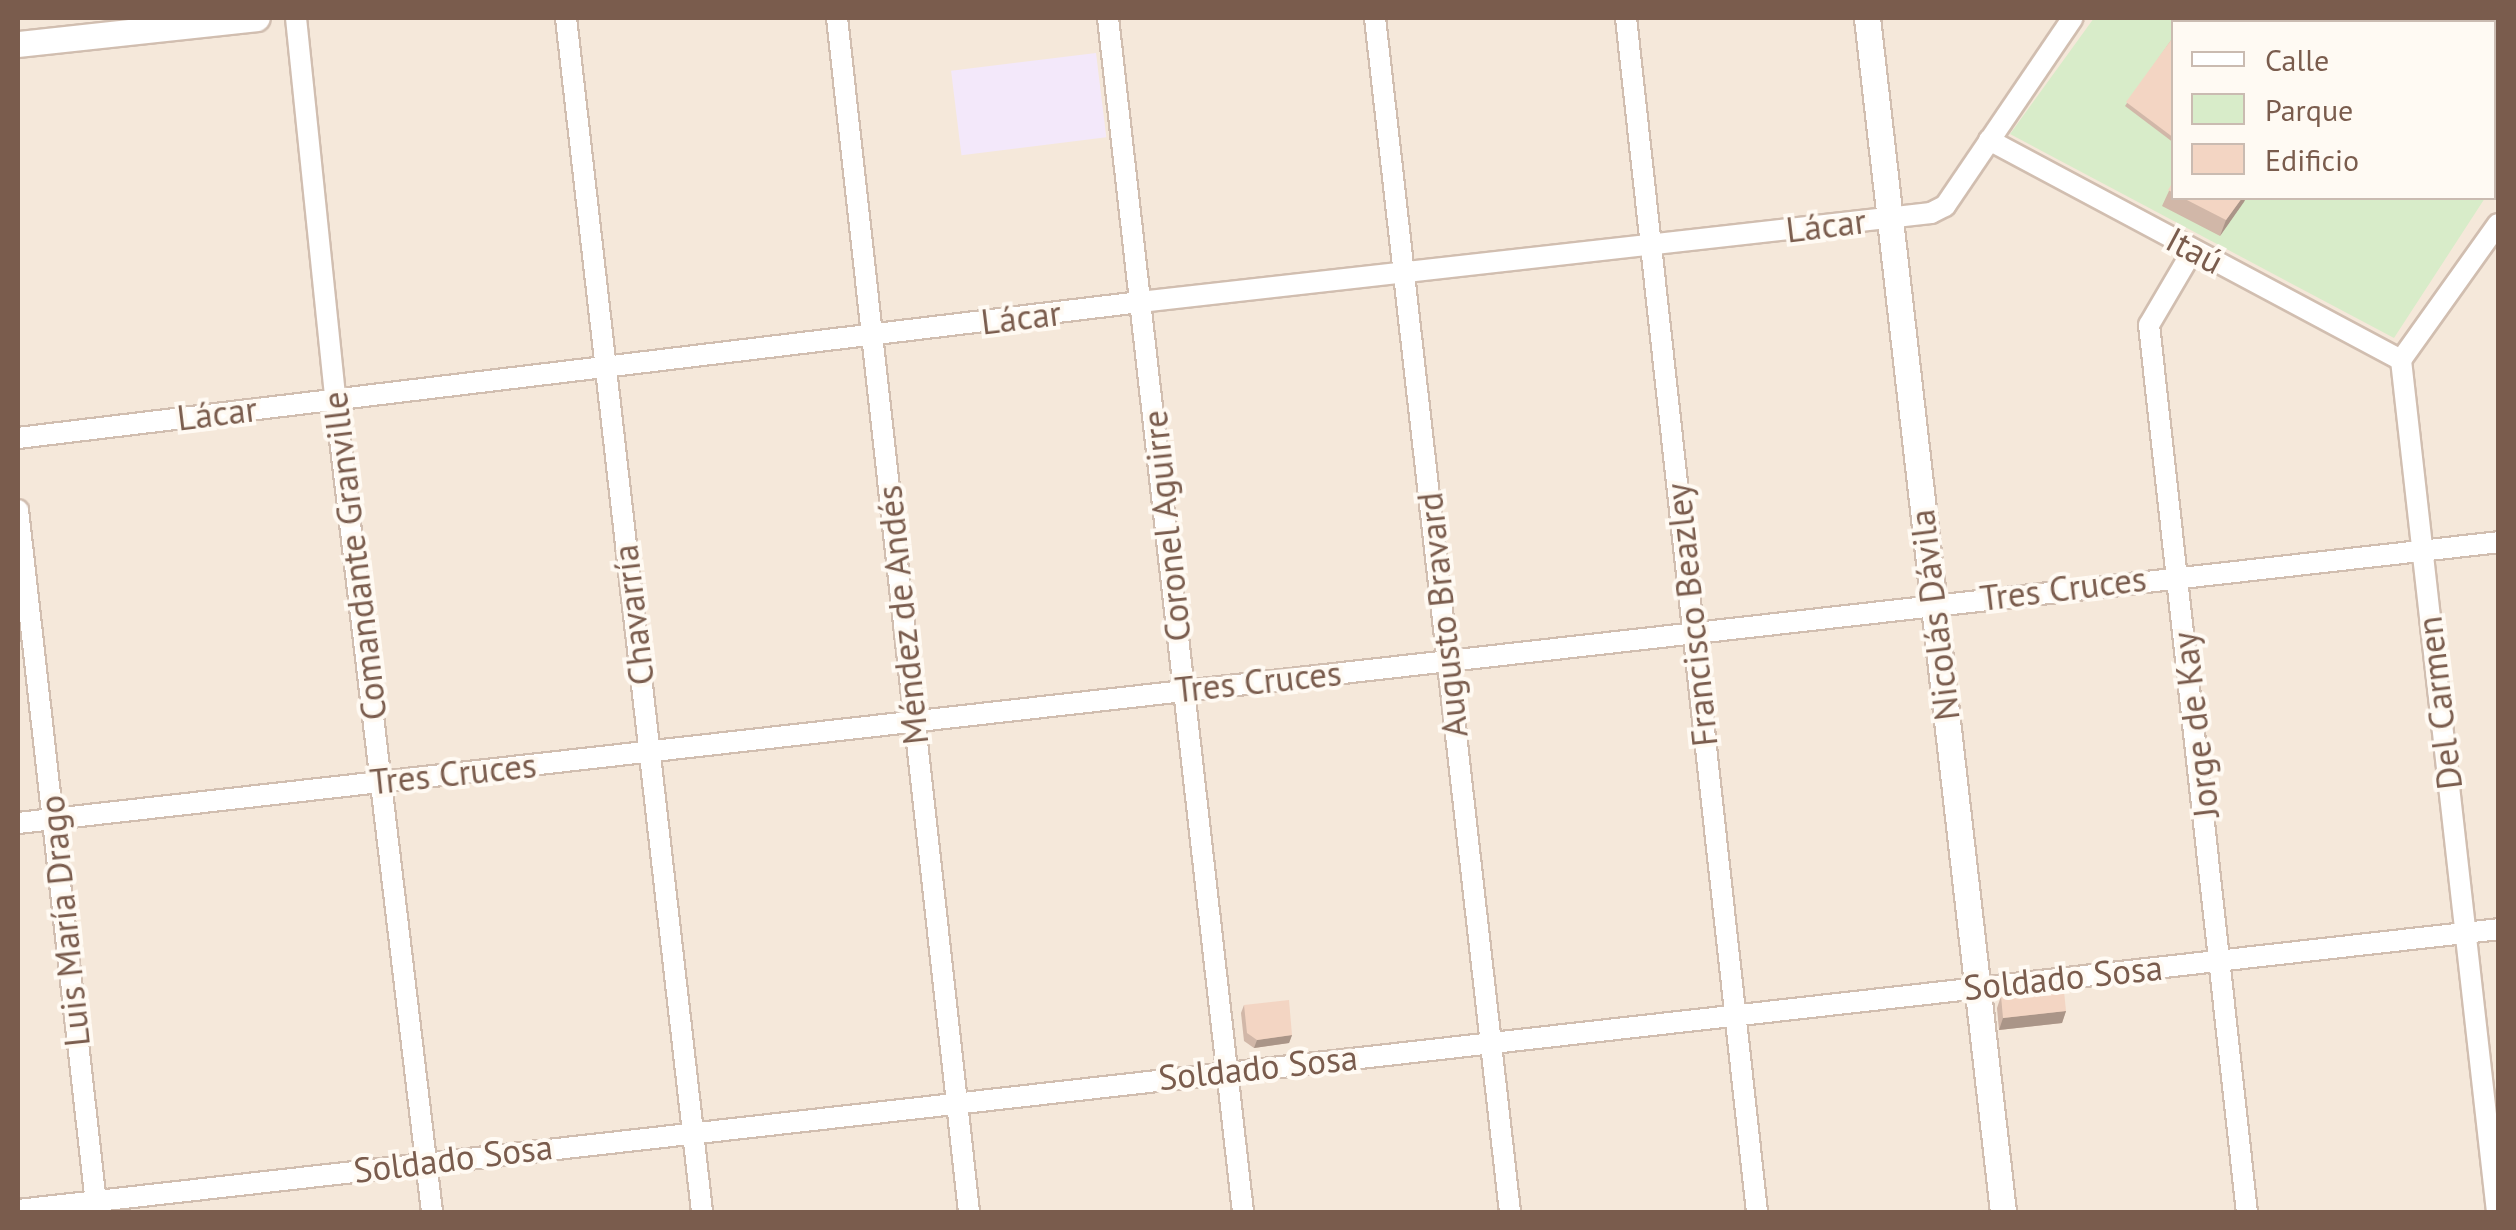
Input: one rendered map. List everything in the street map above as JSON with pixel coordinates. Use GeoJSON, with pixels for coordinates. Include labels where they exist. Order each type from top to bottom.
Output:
{"type":"FeatureCollection","features":[{"type":"Feature","properties":{"kind":"street"},"geometry":{"type":"LineString","coordinates":[[18,44],[245,18]]}},
{"type":"Feature","properties":{"kind":"street","name":"Comandante Granville"},"geometry":{"type":"LineString","coordinates":[[296,18],[335,397],[432,1212]]}},
{"type":"Feature","properties":{"kind":"street","name":"Chavarría"},"geometry":{"type":"LineString","coordinates":[[566,18],[702,1212]]}},
{"type":"Feature","properties":{"kind":"street","name":"Méndez de Andés"},"geometry":{"type":"LineString","coordinates":[[837,18],[969,1212]]}},
{"type":"Feature","properties":{"kind":"street","name":"Coronel Aguirre"},"geometry":{"type":"LineString","coordinates":[[1108,18],[1243,1212]]}},
{"type":"Feature","properties":{"kind":"street","name":"Augusto Bravard"},"geometry":{"type":"LineString","coordinates":[[1375,18],[1510,1212]]}},
{"type":"Feature","properties":{"kind":"street","name":"Francisco Beazley"},"geometry":{"type":"LineString","coordinates":[[1626,18],[1757,1212]]}},
{"type":"Feature","properties":{"kind":"street","name":"Nicolás Dávila"},"geometry":{"type":"LineString","coordinates":[[1867,18],[1886,217],[2003,1212]]}},
{"type":"Feature","properties":{"kind":"street","name":"Lácar"},"geometry":{"type":"LineString","coordinates":[[18,438],[603,365],[1931,212],[1945,206],[2073,18]]}},
{"type":"Feature","properties":{"kind":"street","name":"Itaú"},"geometry":{"type":"LineString","coordinates":[[1989,140],[2402,360]]}},
{"type":"Feature","properties":{"kind":"street"},"geometry":{"type":"LineString","coordinates":[[2402,360],[2498,224]]}},
{"type":"Feature","properties":{"kind":"street","name":"Jorge de Kay"},"geometry":{"type":"LineString","coordinates":[[2193,250],[2149,325],[2248,1212]]}},
{"type":"Feature","properties":{"kind":"street","name":"Del Carmen"},"geometry":{"type":"LineString","coordinates":[[2402,360],[2496,1212]]}},
{"type":"Feature","properties":{"kind":"street","name":"Luis María Drago"},"geometry":{"type":"LineString","coordinates":[[18,510],[96,1206]]}},
{"type":"Feature","properties":{"kind":"street","name":"Tres Cruces"},"geometry":{"type":"LineString","coordinates":[[18,823],[2177,575],[2498,542]]}},
{"type":"Feature","properties":{"kind":"street","name":"Soldado Sosa"},"geometry":{"type":"LineString","coordinates":[[18,1210],[96,1206],[692,1130],[2498,929]]}},
{"type":"Feature","properties":{"kind":"shaded area"},"geometry":{"type":"Polygon","coordinates":[[[18,18],[2498,18],[2498,1212],[18,1212],[18,18]]]}},
{"type":"Feature","properties":{"kind":"shaded area"},"geometry":{"type":"Polygon","coordinates":[[[1096,53],[1106,137],[961,155],[951,71],[1096,53]]]}},
{"type":"Feature","properties":{"kind":"green space"},"geometry":{"type":"Polygon","coordinates":[[[2094,18],[2498,18],[2496,180],[2496,20],[2171,20],[2171,200],[2484,200],[2394,338],[2010,134],[2094,18]]]}},
{"type":"Feature","properties":{"kind":"building"},"geometry":{"type":"Polygon","coordinates":[[[2171,40],[2171,136],[2126,102],[2171,40]]]}},
{"type":"Feature","properties":{"kind":"building"},"geometry":{"type":"Polygon","coordinates":[[[2187,200],[2241,200],[2226,220],[2187,200]]]}},
{"type":"Feature","properties":{"kind":"building"},"geometry":{"type":"Polygon","coordinates":[[[2063,981],[2066,1011],[2003,1018],[2001,996],[2010,986],[2063,981]]]}},
{"type":"Feature","properties":{"kind":"building"},"geometry":{"type":"Polygon","coordinates":[[[1289,1000],[1292,1035],[1257,1040],[1247,1033],[1244,1005],[1289,1000]]]}}]}
